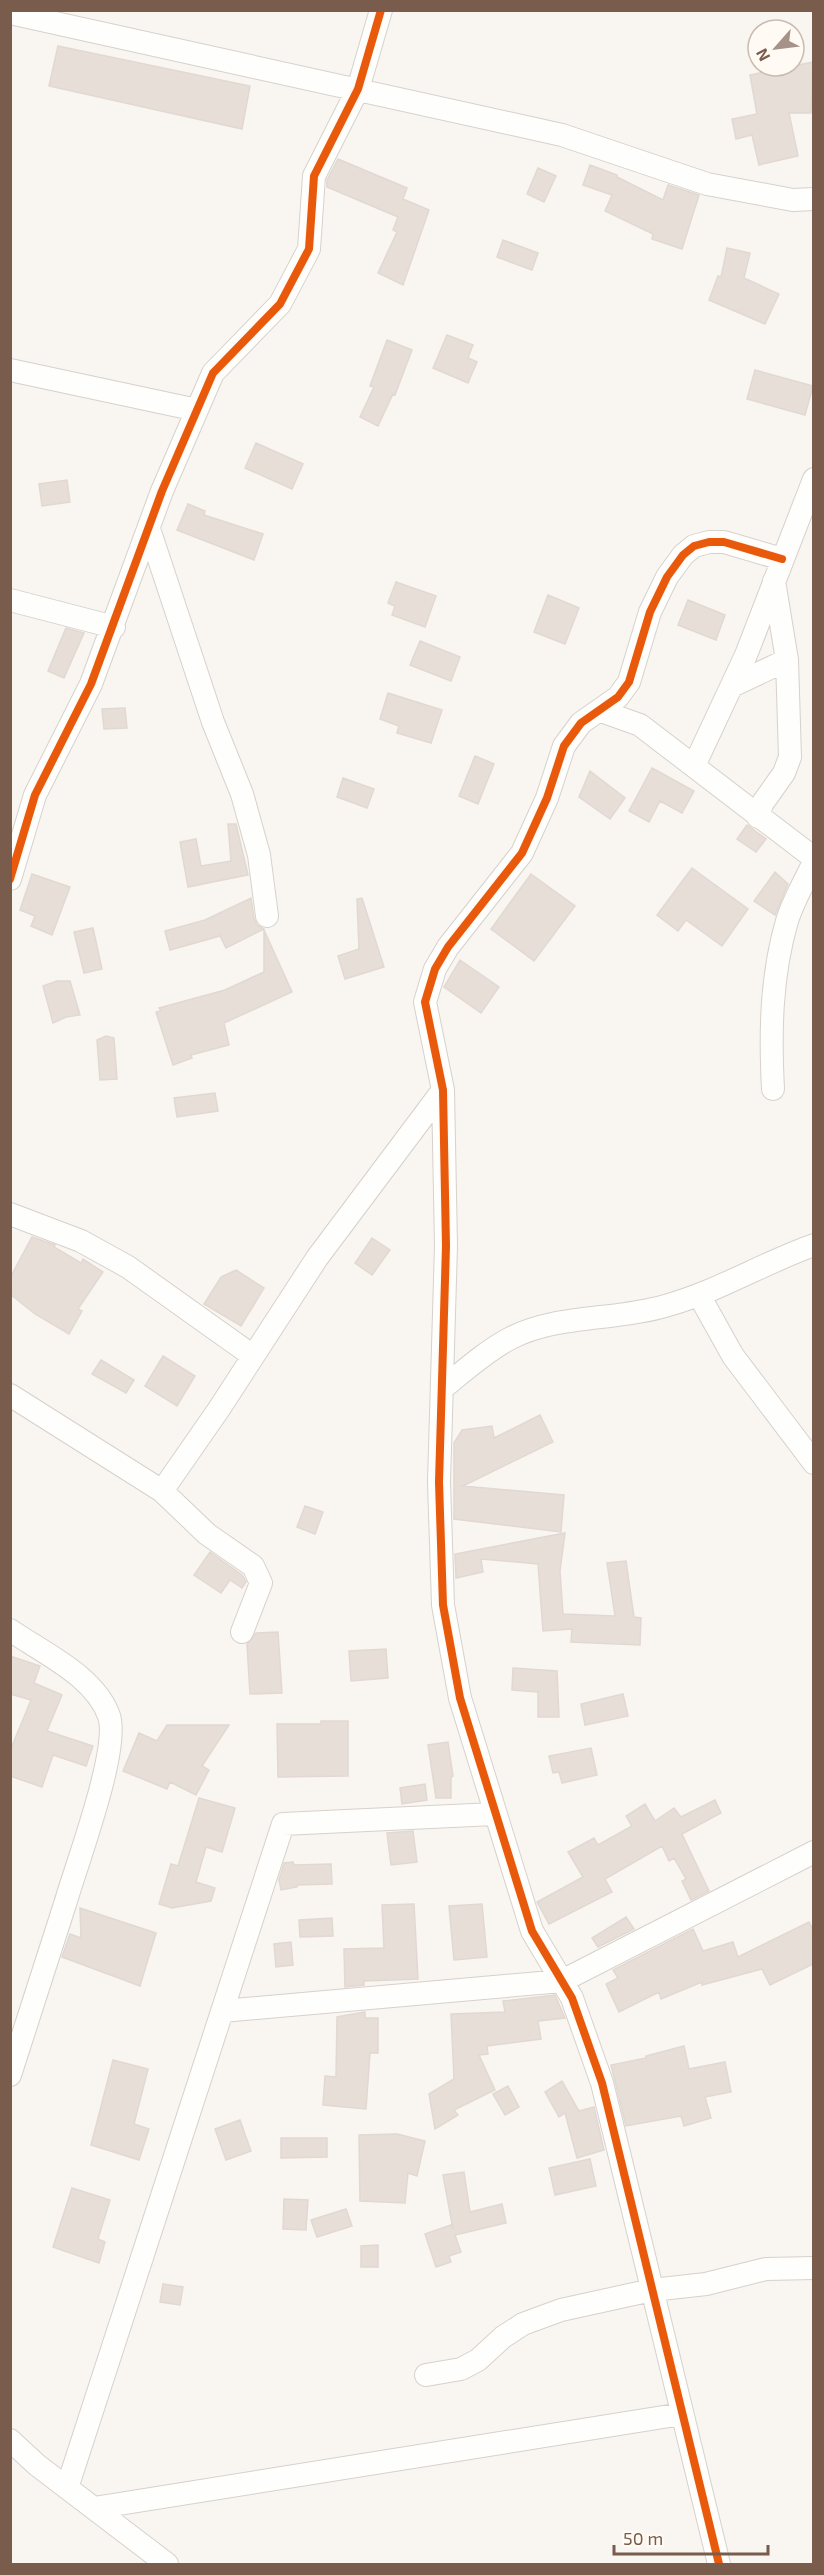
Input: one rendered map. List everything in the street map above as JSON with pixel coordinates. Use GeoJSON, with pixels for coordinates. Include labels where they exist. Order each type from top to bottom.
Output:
{"type":"FeatureCollection","features":[{"type":"Feature","properties":{"kind":"street"},"geometry":{"type":"LineString","coordinates":[[10,879],[35,795],[91,684],[149,528],[197,410],[218,367],[256,332],[280,304],[309,249],[314,176],[358,89],[381,10]]}},
{"type":"Feature","properties":{"kind":"street"},"geometry":{"type":"LineString","coordinates":[[10,13],[562,135],[707,184],[793,200],[813,200]]}},
{"type":"Feature","properties":{"kind":"street"},"geometry":{"type":"LineString","coordinates":[[10,370],[197,410]]}},
{"type":"Feature","properties":{"kind":"street"},"geometry":{"type":"LineString","coordinates":[[694,766],[732,686],[813,479]]}},
{"type":"Feature","properties":{"kind":"street"},"geometry":{"type":"LineString","coordinates":[[149,528],[213,722],[242,794],[260,855],[267,916]]}},
{"type":"Feature","properties":{"kind":"street"},"geometry":{"type":"LineString","coordinates":[[719,2565],[602,2083],[572,1998],[532,1931],[460,1698],[443,1605],[439,1482],[446,1246],[443,1090],[425,1002],[435,969],[461,929],[522,853],[547,798],[564,746],[581,723],[618,698],[629,682],[650,612],[667,577],[683,555],[694,546],[709,542],[724,542],[782,559]]}},
{"type":"Feature","properties":{"kind":"street"},"geometry":{"type":"LineString","coordinates":[[758,817],[762,804],[784,773],[790,758],[787,660],[774,581]]}},
{"type":"Feature","properties":{"kind":"street"},"geometry":{"type":"LineString","coordinates":[[10,600],[114,627]]}},
{"type":"Feature","properties":{"kind":"street"},"geometry":{"type":"LineString","coordinates":[[732,686],[787,660]]}},
{"type":"Feature","properties":{"kind":"street"},"geometry":{"type":"LineString","coordinates":[[601,711],[640,725],[813,860],[787,919],[775,975],[770,1037],[773,1089]]}},
{"type":"Feature","properties":{"kind":"street"},"geometry":{"type":"LineString","coordinates":[[162,1491],[317,1258],[443,1090]]}},
{"type":"Feature","properties":{"kind":"street"},"geometry":{"type":"LineString","coordinates":[[10,1214],[81,1241],[128,1267],[253,1356]]}},
{"type":"Feature","properties":{"kind":"street"},"geometry":{"type":"LineString","coordinates":[[443,1388],[510,1338],[546,1326],[663,1307],[699,1295],[778,1258],[813,1245]]}},
{"type":"Feature","properties":{"kind":"street"},"geometry":{"type":"LineString","coordinates":[[699,1295],[733,1356],[813,1463]]}},
{"type":"Feature","properties":{"kind":"street"},"geometry":{"type":"LineString","coordinates":[[10,1395],[162,1491],[207,1534],[236,1553],[258,1573],[261,1583],[242,1632]]}},
{"type":"Feature","properties":{"kind":"street"},"geometry":{"type":"LineString","coordinates":[[10,1630],[83,1680],[101,1699],[109,1717],[112,1736],[98,1800],[10,2075]]}},
{"type":"Feature","properties":{"kind":"street"},"geometry":{"type":"LineString","coordinates":[[67,2488],[283,1824],[494,1814]]}},
{"type":"Feature","properties":{"kind":"street"},"geometry":{"type":"LineString","coordinates":[[222,2012],[562,1981],[813,1852]]}},
{"type":"Feature","properties":{"kind":"street"},"geometry":{"type":"LineString","coordinates":[[426,2375],[461,2369],[478,2360],[503,2337],[523,2324],[561,2310],[652,2290],[706,2284],[766,2269],[813,2268]]}},
{"type":"Feature","properties":{"kind":"street"},"geometry":{"type":"LineString","coordinates":[[94,2508],[682,2414]]}},
{"type":"Feature","properties":{"kind":"street"},"geometry":{"type":"LineString","coordinates":[[10,2440],[161,2563]]}},
{"type":"Feature","properties":{"kind":"building"},"geometry":{"type":"Polygon","coordinates":[[[58,46],[250,86],[242,129],[49,86],[58,46]]]}},
{"type":"Feature","properties":{"kind":"building"},"geometry":{"type":"Polygon","coordinates":[[[813,62],[811,113],[789,113],[798,156],[759,165],[752,135],[736,139],[732,119],[757,114],[751,78],[806,78],[806,63],[813,62]]]}},
{"type":"Feature","properties":{"kind":"building"},"geometry":{"type":"Polygon","coordinates":[[[338,159],[407,188],[403,199],[429,210],[403,285],[378,273],[397,232],[393,230],[398,217],[327,187],[327,180],[338,159]]]}},
{"type":"Feature","properties":{"kind":"building"},"geometry":{"type":"Polygon","coordinates":[[[590,165],[617,175],[663,200],[668,185],[699,195],[682,249],[652,239],[653,234],[605,211],[612,195],[583,185],[590,165]]]}},
{"type":"Feature","properties":{"kind":"building"},"geometry":{"type":"Polygon","coordinates":[[[538,168],[556,176],[544,202],[527,194],[538,168]]]}},
{"type":"Feature","properties":{"kind":"building"},"geometry":{"type":"Polygon","coordinates":[[[503,240],[538,253],[532,270],[497,257],[503,240]]]}},
{"type":"Feature","properties":{"kind":"building"},"geometry":{"type":"Polygon","coordinates":[[[727,248],[750,253],[744,278],[779,294],[765,324],[709,300],[718,276],[721,277],[727,248]]]}},
{"type":"Feature","properties":{"kind":"building"},"geometry":{"type":"Polygon","coordinates":[[[447,335],[473,345],[468,358],[477,362],[468,383],[433,368],[447,335]]]}},
{"type":"Feature","properties":{"kind":"building"},"geometry":{"type":"Polygon","coordinates":[[[387,340],[412,350],[395,395],[393,394],[378,426],[360,417],[374,387],[370,386],[387,340]]]}},
{"type":"Feature","properties":{"kind":"building"},"geometry":{"type":"Polygon","coordinates":[[[755,370],[813,386],[805,415],[747,399],[755,370]]]}},
{"type":"Feature","properties":{"kind":"building"},"geometry":{"type":"Polygon","coordinates":[[[256,443],[303,464],[292,489],[245,468],[256,443]]]}},
{"type":"Feature","properties":{"kind":"building"},"geometry":{"type":"Polygon","coordinates":[[[67,480],[70,502],[42,506],[39,484],[67,480]]]}},
{"type":"Feature","properties":{"kind":"building"},"geometry":{"type":"Polygon","coordinates":[[[188,504],[205,511],[204,515],[263,534],[254,560],[177,530],[188,504]]]}},
{"type":"Feature","properties":{"kind":"building"},"geometry":{"type":"Polygon","coordinates":[[[396,582],[436,596],[425,627],[392,615],[395,606],[388,603],[396,582]]]}},
{"type":"Feature","properties":{"kind":"building"},"geometry":{"type":"Polygon","coordinates":[[[548,595],[579,608],[565,644],[534,632],[548,595]]]}},
{"type":"Feature","properties":{"kind":"building"},"geometry":{"type":"Polygon","coordinates":[[[688,600],[725,615],[716,640],[678,625],[688,600]]]}},
{"type":"Feature","properties":{"kind":"building"},"geometry":{"type":"Polygon","coordinates":[[[66,628],[84,633],[64,678],[48,671],[66,628]]]}},
{"type":"Feature","properties":{"kind":"building"},"geometry":{"type":"Polygon","coordinates":[[[420,641],[460,657],[451,681],[410,665],[420,641]]]}},
{"type":"Feature","properties":{"kind":"building"},"geometry":{"type":"Polygon","coordinates":[[[388,693],[442,710],[431,743],[397,733],[399,726],[380,719],[388,693]]]}},
{"type":"Feature","properties":{"kind":"building"},"geometry":{"type":"Polygon","coordinates":[[[125,708],[127,728],[104,729],[102,709],[125,708]]]}},
{"type":"Feature","properties":{"kind":"building"},"geometry":{"type":"Polygon","coordinates":[[[475,756],[494,764],[478,804],[459,796],[475,756]]]}},
{"type":"Feature","properties":{"kind":"building"},"geometry":{"type":"Polygon","coordinates":[[[652,768],[694,791],[682,813],[660,801],[649,822],[629,811],[652,768]]]}},
{"type":"Feature","properties":{"kind":"building"},"geometry":{"type":"Polygon","coordinates":[[[590,771],[625,798],[610,819],[579,797],[590,771]]]}},
{"type":"Feature","properties":{"kind":"building"},"geometry":{"type":"Polygon","coordinates":[[[343,778],[374,789],[367,808],[337,797],[343,778]]]}},
{"type":"Feature","properties":{"kind":"building"},"geometry":{"type":"Polygon","coordinates":[[[228,824],[236,824],[248,875],[188,887],[180,842],[196,839],[201,866],[231,861],[228,824]]]}},
{"type":"Feature","properties":{"kind":"building"},"geometry":{"type":"Polygon","coordinates":[[[747,825],[766,839],[756,852],[737,839],[747,825]]]}},
{"type":"Feature","properties":{"kind":"building"},"geometry":{"type":"Polygon","coordinates":[[[692,868],[748,909],[722,946],[686,920],[678,931],[657,915],[692,868]]]}},
{"type":"Feature","properties":{"kind":"building"},"geometry":{"type":"Polygon","coordinates":[[[775,872],[788,884],[775,915],[754,901],[775,872]]]}},
{"type":"Feature","properties":{"kind":"building"},"geometry":{"type":"Polygon","coordinates":[[[32,874],[70,887],[52,935],[31,926],[35,916],[20,910],[32,874]]]}},
{"type":"Feature","properties":{"kind":"building"},"geometry":{"type":"Polygon","coordinates":[[[531,874],[575,906],[534,961],[491,929],[531,874]]]}},
{"type":"Feature","properties":{"kind":"building"},"geometry":{"type":"Polygon","coordinates":[[[251,898],[254,918],[257,925],[264,929],[226,948],[220,936],[170,950],[165,931],[205,920],[251,898]]]}},
{"type":"Feature","properties":{"kind":"building"},"geometry":{"type":"Polygon","coordinates":[[[362,898],[384,967],[345,979],[338,956],[359,949],[357,899],[362,898]]]}},
{"type":"Feature","properties":{"kind":"building"},"geometry":{"type":"Polygon","coordinates":[[[93,928],[102,969],[84,973],[74,932],[93,928]]]}},
{"type":"Feature","properties":{"kind":"building"},"geometry":{"type":"Polygon","coordinates":[[[264,930],[292,992],[224,1023],[229,1045],[191,1055],[192,1058],[173,1065],[156,1012],[161,1011],[159,1008],[225,990],[264,972],[264,930]]]}},
{"type":"Feature","properties":{"kind":"building"},"geometry":{"type":"Polygon","coordinates":[[[460,960],[499,987],[481,1013],[444,987],[460,960]]]}},
{"type":"Feature","properties":{"kind":"building"},"geometry":{"type":"Polygon","coordinates":[[[57,981],[70,981],[80,1015],[66,1017],[53,1023],[43,986],[57,981]]]}},
{"type":"Feature","properties":{"kind":"building"},"geometry":{"type":"Polygon","coordinates":[[[106,1036],[114,1038],[117,1079],[100,1080],[97,1040],[106,1036]]]}},
{"type":"Feature","properties":{"kind":"building"},"geometry":{"type":"Polygon","coordinates":[[[215,1093],[218,1111],[177,1117],[174,1098],[215,1093]]]}},
{"type":"Feature","properties":{"kind":"building"},"geometry":{"type":"Polygon","coordinates":[[[32,1237],[55,1245],[54,1247],[81,1263],[83,1259],[103,1272],[78,1309],[82,1311],[69,1334],[35,1314],[10,1294],[10,1278],[32,1237]]]}},
{"type":"Feature","properties":{"kind":"building"},"geometry":{"type":"Polygon","coordinates":[[[372,1238],[390,1250],[372,1275],[355,1263],[372,1238]]]}},
{"type":"Feature","properties":{"kind":"building"},"geometry":{"type":"Polygon","coordinates":[[[236,1270],[264,1288],[241,1326],[204,1304],[221,1277],[236,1270]]]}},
{"type":"Feature","properties":{"kind":"building"},"geometry":{"type":"Polygon","coordinates":[[[163,1356],[195,1376],[177,1406],[145,1386],[163,1356]]]}},
{"type":"Feature","properties":{"kind":"building"},"geometry":{"type":"Polygon","coordinates":[[[101,1360],[134,1380],[126,1393],[92,1374],[101,1360]]]}},
{"type":"Feature","properties":{"kind":"building"},"geometry":{"type":"Polygon","coordinates":[[[540,1415],[553,1442],[463,1486],[564,1495],[561,1532],[454,1519],[454,1443],[462,1430],[492,1426],[494,1438],[540,1415]]]}},
{"type":"Feature","properties":{"kind":"building"},"geometry":{"type":"Polygon","coordinates":[[[305,1506],[323,1512],[315,1534],[297,1527],[305,1506]]]}},
{"type":"Feature","properties":{"kind":"building"},"geometry":{"type":"Polygon","coordinates":[[[565,1533],[560,1571],[563,1614],[615,1616],[607,1563],[626,1561],[634,1617],[641,1618],[640,1645],[571,1642],[572,1629],[543,1631],[538,1564],[481,1559],[483,1572],[456,1578],[455,1554],[565,1533]]]}},
{"type":"Feature","properties":{"kind":"building"},"geometry":{"type":"Polygon","coordinates":[[[210,1552],[242,1575],[246,1582],[242,1588],[230,1580],[221,1593],[194,1575],[210,1552]]]}},
{"type":"Feature","properties":{"kind":"building"},"geometry":{"type":"Polygon","coordinates":[[[278,1632],[282,1693],[250,1694],[247,1644],[256,1633],[278,1632]]]}},
{"type":"Feature","properties":{"kind":"building"},"geometry":{"type":"Polygon","coordinates":[[[386,1649],[388,1678],[351,1681],[349,1651],[386,1649]]]}},
{"type":"Feature","properties":{"kind":"building"},"geometry":{"type":"Polygon","coordinates":[[[10,1656],[40,1666],[34,1683],[62,1695],[47,1731],[93,1746],[86,1766],[53,1755],[42,1787],[10,1776],[10,1751],[31,1700],[10,1694],[10,1656]]]}},
{"type":"Feature","properties":{"kind":"building"},"geometry":{"type":"Polygon","coordinates":[[[513,1668],[557,1671],[559,1717],[538,1717],[538,1692],[512,1690],[513,1668]]]}},
{"type":"Feature","properties":{"kind":"building"},"geometry":{"type":"Polygon","coordinates":[[[623,1694],[628,1716],[585,1725],[581,1704],[623,1694]]]}},
{"type":"Feature","properties":{"kind":"building"},"geometry":{"type":"Polygon","coordinates":[[[321,1721],[348,1721],[348,1776],[278,1777],[277,1724],[321,1724],[321,1721]]]}},
{"type":"Feature","properties":{"kind":"building"},"geometry":{"type":"Polygon","coordinates":[[[167,1725],[229,1725],[202,1766],[209,1770],[196,1795],[170,1782],[167,1789],[123,1771],[139,1733],[157,1741],[167,1725]]]}},
{"type":"Feature","properties":{"kind":"building"},"geometry":{"type":"Polygon","coordinates":[[[448,1742],[453,1776],[451,1777],[451,1798],[436,1798],[428,1745],[448,1742]]]}},
{"type":"Feature","properties":{"kind":"building"},"geometry":{"type":"Polygon","coordinates":[[[591,1748],[597,1775],[562,1783],[559,1772],[553,1773],[549,1756],[591,1748]]]}},
{"type":"Feature","properties":{"kind":"building"},"geometry":{"type":"Polygon","coordinates":[[[425,1784],[427,1800],[402,1804],[400,1788],[425,1784]]]}},
{"type":"Feature","properties":{"kind":"building"},"geometry":{"type":"Polygon","coordinates":[[[199,1798],[235,1808],[222,1852],[206,1847],[196,1882],[215,1888],[211,1901],[172,1908],[159,1904],[171,1864],[178,1866],[199,1798]]]}},
{"type":"Feature","properties":{"kind":"building"},"geometry":{"type":"Polygon","coordinates":[[[715,1800],[721,1813],[682,1834],[709,1891],[691,1900],[682,1881],[686,1879],[674,1858],[669,1861],[662,1846],[605,1879],[612,1892],[549,1924],[537,1902],[583,1877],[568,1852],[594,1838],[598,1845],[632,1826],[626,1816],[645,1804],[655,1821],[674,1808],[681,1817],[715,1800]]]}},
{"type":"Feature","properties":{"kind":"building"},"geometry":{"type":"Polygon","coordinates":[[[413,1831],[417,1862],[391,1865],[387,1833],[413,1831]]]}},
{"type":"Feature","properties":{"kind":"building"},"geometry":{"type":"Polygon","coordinates":[[[293,1862],[294,1865],[331,1864],[332,1884],[297,1885],[297,1887],[281,1890],[279,1880],[284,1863],[293,1862]]]}},
{"type":"Feature","properties":{"kind":"building"},"geometry":{"type":"Polygon","coordinates":[[[414,1904],[418,1979],[364,1981],[364,1985],[345,1987],[344,1949],[384,1948],[382,1905],[414,1904]]]}},
{"type":"Feature","properties":{"kind":"building"},"geometry":{"type":"Polygon","coordinates":[[[482,1904],[487,1957],[454,1960],[449,1906],[482,1904]]]}},
{"type":"Feature","properties":{"kind":"building"},"geometry":{"type":"Polygon","coordinates":[[[80,1908],[156,1933],[140,1986],[62,1957],[70,1934],[81,1938],[80,1908]]]}},
{"type":"Feature","properties":{"kind":"building"},"geometry":{"type":"Polygon","coordinates":[[[626,1917],[634,1929],[598,1947],[592,1938],[626,1917]]]}},
{"type":"Feature","properties":{"kind":"building"},"geometry":{"type":"Polygon","coordinates":[[[332,1918],[333,1936],[300,1937],[299,1920],[332,1918]]]}},
{"type":"Feature","properties":{"kind":"building"},"geometry":{"type":"Polygon","coordinates":[[[809,1922],[813,1930],[813,1964],[770,1985],[762,1969],[702,1985],[702,1982],[661,1999],[659,1992],[619,2012],[606,1984],[618,1978],[613,1970],[693,1929],[703,1951],[733,1942],[738,1957],[809,1922]]]}},
{"type":"Feature","properties":{"kind":"building"},"geometry":{"type":"Polygon","coordinates":[[[291,1942],[293,1965],[276,1967],[274,1944],[291,1942]]]}},
{"type":"Feature","properties":{"kind":"building"},"geometry":{"type":"Polygon","coordinates":[[[555,1995],[565,2018],[538,2021],[541,2039],[487,2046],[488,2054],[479,2055],[495,2090],[454,2110],[458,2115],[435,2129],[429,2094],[454,2079],[451,2014],[505,2012],[503,2001],[555,1995]]]}},
{"type":"Feature","properties":{"kind":"building"},"geometry":{"type":"Polygon","coordinates":[[[365,2012],[365,2018],[378,2018],[378,2053],[370,2053],[366,2109],[323,2105],[325,2076],[336,2077],[337,2017],[365,2012]]]}},
{"type":"Feature","properties":{"kind":"building"},"geometry":{"type":"Polygon","coordinates":[[[684,2046],[689,2069],[725,2062],[731,2092],[705,2097],[711,2118],[684,2126],[681,2116],[626,2126],[611,2065],[646,2058],[646,2056],[684,2046]]]}},
{"type":"Feature","properties":{"kind":"building"},"geometry":{"type":"Polygon","coordinates":[[[113,2060],[148,2069],[134,2124],[149,2129],[139,2160],[91,2145],[113,2060]]]}},
{"type":"Feature","properties":{"kind":"building"},"geometry":{"type":"Polygon","coordinates":[[[562,2081],[579,2111],[594,2107],[604,2150],[577,2158],[565,2113],[559,2117],[545,2092],[562,2081]]]}},
{"type":"Feature","properties":{"kind":"building"},"geometry":{"type":"Polygon","coordinates":[[[508,2086],[519,2107],[505,2115],[493,2094],[508,2086]]]}},
{"type":"Feature","properties":{"kind":"building"},"geometry":{"type":"Polygon","coordinates":[[[240,2120],[251,2151],[226,2160],[215,2129],[240,2120]]]}},
{"type":"Feature","properties":{"kind":"building"},"geometry":{"type":"Polygon","coordinates":[[[397,2134],[425,2141],[417,2176],[408,2173],[405,2203],[360,2201],[359,2135],[397,2134]]]}},
{"type":"Feature","properties":{"kind":"building"},"geometry":{"type":"Polygon","coordinates":[[[281,2138],[327,2138],[327,2157],[281,2158],[281,2138]]]}},
{"type":"Feature","properties":{"kind":"building"},"geometry":{"type":"Polygon","coordinates":[[[590,2159],[596,2186],[555,2195],[549,2168],[590,2159]]]}},
{"type":"Feature","properties":{"kind":"building"},"geometry":{"type":"Polygon","coordinates":[[[464,2172],[470,2212],[502,2204],[506,2223],[455,2235],[461,2252],[449,2256],[451,2262],[436,2267],[425,2234],[451,2225],[453,2229],[443,2175],[464,2172]]]}},
{"type":"Feature","properties":{"kind":"building"},"geometry":{"type":"Polygon","coordinates":[[[72,2188],[110,2200],[98,2239],[105,2242],[99,2263],[53,2247],[72,2188]]]}},
{"type":"Feature","properties":{"kind":"building"},"geometry":{"type":"Polygon","coordinates":[[[284,2199],[308,2200],[306,2230],[283,2229],[284,2199]]]}},
{"type":"Feature","properties":{"kind":"building"},"geometry":{"type":"Polygon","coordinates":[[[346,2209],[352,2226],[317,2237],[311,2220],[346,2209]]]}},
{"type":"Feature","properties":{"kind":"building"},"geometry":{"type":"Polygon","coordinates":[[[378,2245],[378,2267],[361,2267],[361,2246],[378,2245]]]}},
{"type":"Feature","properties":{"kind":"building"},"geometry":{"type":"Polygon","coordinates":[[[163,2284],[183,2287],[180,2305],[160,2302],[163,2284]]]}},
{"type":"Feature","properties":{"kind":"cycle path"},"geometry":{"type":"LineString","coordinates":[[10,879],[35,795],[91,684],[162,491],[213,373],[280,304],[309,249],[314,176],[358,89],[381,10]]}},
{"type":"Feature","properties":{"kind":"cycle path"},"geometry":{"type":"LineString","coordinates":[[719,2564],[602,2083],[572,1998],[532,1931],[460,1698],[443,1605],[439,1482],[446,1246],[443,1090],[425,1002],[435,969],[448,947],[522,853],[547,798],[564,746],[581,723],[618,697],[629,682],[650,612],[667,577],[683,555],[694,546],[709,542],[724,542],[782,559]]}}]}
